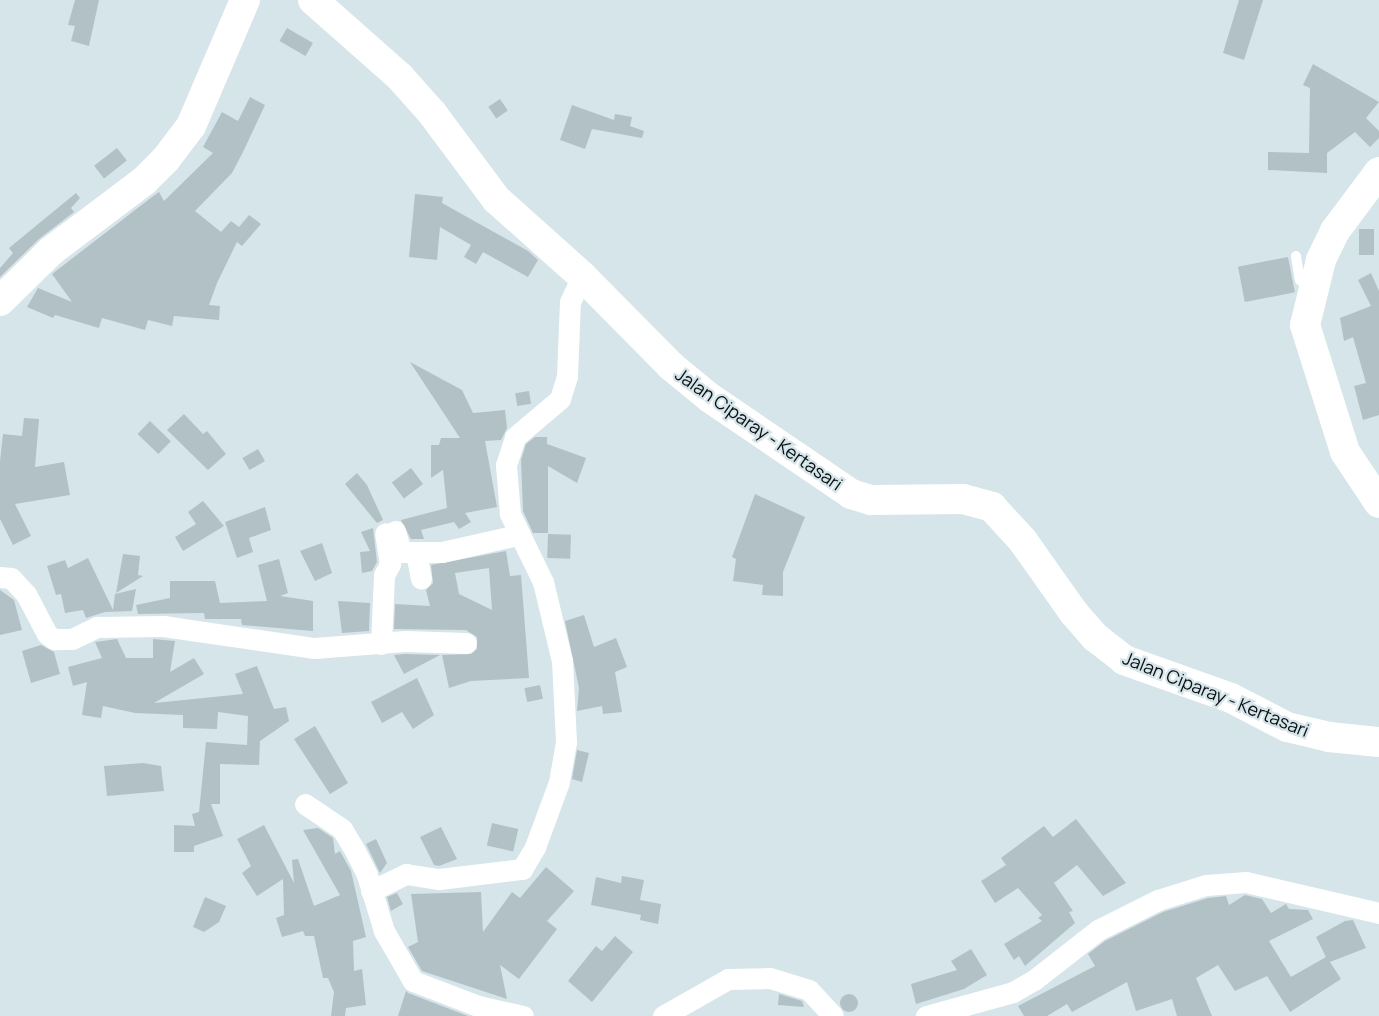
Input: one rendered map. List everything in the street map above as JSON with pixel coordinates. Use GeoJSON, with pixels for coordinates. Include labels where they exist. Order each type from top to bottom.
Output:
{"type":"FeatureCollection","features":[{"type":"Feature","properties":{"kind":"main road"},"geometry":{"type":"LineString","coordinates":[[0,301],[51,251],[144,181],[166,159],[191,126],[245,0]]}},
{"type":"Feature","properties":{"kind":"main road","name":"Jalan Ciparay - Kertasari"},"geometry":{"type":"LineString","coordinates":[[313,0],[400,77],[432,113],[496,199],[582,276],[651,347],[710,398],[851,494],[871,500],[963,499],[992,507],[1023,541],[1081,621],[1124,660],[1231,698],[1287,727],[1351,741],[1379,742]]}},
{"type":"Feature","properties":{"kind":"main road"},"geometry":{"type":"LineString","coordinates":[[1379,172],[1335,231],[1311,291],[1305,325],[1316,368],[1345,452],[1379,503]]}},
{"type":"Feature","properties":{"kind":"street"},"geometry":{"type":"LineString","coordinates":[[371,891],[406,874],[439,879],[499,875],[522,869],[535,847],[559,782],[567,717],[554,616],[529,549],[517,535],[510,514],[506,465],[515,437],[560,399],[567,376],[570,302],[582,276]]}},
{"type":"Feature","properties":{"kind":"street"},"geometry":{"type":"LineString","coordinates":[[404,584],[384,575],[390,564],[390,530],[401,552],[416,553],[442,552],[517,535]]}},
{"type":"Feature","properties":{"kind":"street"},"geometry":{"type":"LineString","coordinates":[[381,645],[416,553]]}},
{"type":"Feature","properties":{"kind":"street"},"geometry":{"type":"LineString","coordinates":[[0,577],[11,578],[26,594],[47,634],[54,639],[72,639],[97,627],[163,626],[239,634],[292,646],[466,643]]}},
{"type":"Feature","properties":{"kind":"street"},"geometry":{"type":"LineString","coordinates":[[304,804],[342,830],[362,866],[384,931],[413,981],[478,1006],[523,1016]]}},
{"type":"Feature","properties":{"kind":"street"},"geometry":{"type":"LineString","coordinates":[[926,1016],[987,1002],[1013,992],[1034,980],[1098,930],[1158,900],[1206,885],[1246,882],[1379,913]]}},
{"type":"Feature","properties":{"kind":"street"},"geometry":{"type":"LineString","coordinates":[[663,1016],[728,979],[770,978],[809,990],[833,1016]]}},
{"type":"Feature","properties":{"kind":"lane"},"geometry":{"type":"LineString","coordinates":[[1296,256],[1300,280],[1311,291]]}},
{"type":"Feature","properties":{"kind":"building"},"geometry":{"type":"Polygon","coordinates":[[[75,0],[99,0],[89,46],[71,41],[75,26],[68,25],[75,0]]]}},
{"type":"Feature","properties":{"kind":"building"},"geometry":{"type":"Polygon","coordinates":[[[1239,0],[1263,0],[1244,60],[1223,53],[1239,0]]]}},
{"type":"Feature","properties":{"kind":"building"},"geometry":{"type":"Polygon","coordinates":[[[287,28],[313,43],[305,56],[280,41],[287,28]]]}},
{"type":"Feature","properties":{"kind":"building"},"geometry":{"type":"Polygon","coordinates":[[[1313,64],[1379,102],[1366,118],[1379,131],[1379,138],[1370,147],[1355,132],[1327,153],[1327,173],[1268,170],[1268,152],[1309,153],[1310,88],[1303,85],[1313,64]]]}},
{"type":"Feature","properties":{"kind":"building"},"geometry":{"type":"Polygon","coordinates":[[[250,97],[265,105],[243,152],[232,173],[195,211],[221,232],[231,221],[239,227],[249,215],[261,224],[242,246],[237,242],[217,283],[209,305],[220,306],[219,320],[174,316],[172,326],[148,320],[145,330],[102,318],[99,328],[55,315],[53,318],[27,307],[38,288],[72,302],[52,274],[159,192],[164,201],[213,153],[203,147],[222,112],[238,121],[250,97]]]}},
{"type":"Feature","properties":{"kind":"building"},"geometry":{"type":"Polygon","coordinates":[[[500,99],[508,111],[496,118],[488,107],[500,99]]]}},
{"type":"Feature","properties":{"kind":"building"},"geometry":{"type":"Polygon","coordinates":[[[572,105],[614,120],[615,114],[632,117],[630,126],[644,131],[642,138],[592,129],[585,149],[560,140],[572,105]]]}},
{"type":"Feature","properties":{"kind":"building"},"geometry":{"type":"Polygon","coordinates":[[[117,148],[127,161],[104,178],[94,166],[117,148]]]}},
{"type":"Feature","properties":{"kind":"building"},"geometry":{"type":"Polygon","coordinates":[[[76,193],[80,198],[71,208],[74,212],[39,239],[0,277],[0,268],[13,253],[9,248],[76,193]]]}},
{"type":"Feature","properties":{"kind":"building"},"geometry":{"type":"Polygon","coordinates":[[[415,194],[443,197],[442,203],[528,251],[538,260],[528,277],[483,252],[476,264],[464,257],[471,245],[440,227],[437,260],[409,257],[415,194]]]}},
{"type":"Feature","properties":{"kind":"building"},"geometry":{"type":"Polygon","coordinates":[[[1359,229],[1374,229],[1374,255],[1359,255],[1359,229]]]}},
{"type":"Feature","properties":{"kind":"building"},"geometry":{"type":"Polygon","coordinates":[[[1288,257],[1295,292],[1245,302],[1238,267],[1288,257]]]}},
{"type":"Feature","properties":{"kind":"building"},"geometry":{"type":"Polygon","coordinates":[[[1371,273],[1379,291],[1379,415],[1363,420],[1354,386],[1366,383],[1353,337],[1344,341],[1340,318],[1371,306],[1358,280],[1371,273]]]}},
{"type":"Feature","properties":{"kind":"building"},"geometry":{"type":"Polygon","coordinates":[[[410,362],[462,390],[473,413],[505,410],[507,428],[501,440],[485,441],[497,507],[465,513],[471,522],[459,529],[454,522],[421,530],[424,539],[411,539],[401,520],[447,508],[443,470],[431,478],[431,445],[439,445],[441,438],[460,438],[410,362]]]}},
{"type":"Feature","properties":{"kind":"building"},"geometry":{"type":"Polygon","coordinates":[[[529,391],[531,404],[517,406],[515,393],[529,391]]]}},
{"type":"Feature","properties":{"kind":"building"},"geometry":{"type":"Polygon","coordinates":[[[184,414],[203,434],[207,431],[226,454],[208,470],[167,430],[184,414]]]}},
{"type":"Feature","properties":{"kind":"building"},"geometry":{"type":"Polygon","coordinates":[[[24,418],[39,419],[35,467],[64,462],[70,495],[15,504],[31,536],[13,545],[0,519],[0,461],[3,434],[22,436],[24,418]]]}},
{"type":"Feature","properties":{"kind":"building"},"geometry":{"type":"Polygon","coordinates":[[[150,421],[171,441],[158,454],[137,434],[150,421]]]}},
{"type":"Feature","properties":{"kind":"building"},"geometry":{"type":"Polygon","coordinates":[[[535,437],[547,437],[547,444],[586,458],[577,483],[548,466],[548,533],[533,533],[523,511],[521,460],[526,444],[535,437]]]}},
{"type":"Feature","properties":{"kind":"building"},"geometry":{"type":"Polygon","coordinates":[[[258,449],[265,461],[249,470],[242,458],[258,449]]]}},
{"type":"Feature","properties":{"kind":"building"},"geometry":{"type":"Polygon","coordinates":[[[411,468],[423,484],[404,498],[392,482],[411,468]]]}},
{"type":"Feature","properties":{"kind":"building"},"geometry":{"type":"Polygon","coordinates":[[[357,473],[367,485],[383,520],[377,523],[345,484],[357,473]]]}},
{"type":"Feature","properties":{"kind":"building"},"geometry":{"type":"Polygon","coordinates":[[[755,494],[805,517],[783,572],[783,596],[762,595],[763,585],[733,581],[736,559],[732,557],[755,494]]]}},
{"type":"Feature","properties":{"kind":"building"},"geometry":{"type":"Polygon","coordinates":[[[203,501],[224,526],[183,551],[175,537],[196,524],[188,512],[203,501]]]}},
{"type":"Feature","properties":{"kind":"building"},"geometry":{"type":"Polygon","coordinates":[[[265,507],[271,530],[249,538],[253,552],[237,558],[225,522],[265,507]]]}},
{"type":"Feature","properties":{"kind":"building"},"geometry":{"type":"Polygon","coordinates":[[[373,528],[377,562],[372,571],[362,573],[360,552],[370,551],[361,532],[373,528]]]}},
{"type":"Feature","properties":{"kind":"building"},"geometry":{"type":"Polygon","coordinates":[[[548,534],[571,535],[570,559],[547,558],[548,534]]]}},
{"type":"Feature","properties":{"kind":"building"},"geometry":{"type":"Polygon","coordinates":[[[322,543],[332,573],[315,581],[300,551],[322,543]]]}},
{"type":"Feature","properties":{"kind":"building"},"geometry":{"type":"Polygon","coordinates":[[[506,551],[510,576],[521,575],[529,678],[471,681],[449,688],[442,655],[471,654],[477,649],[477,637],[466,630],[394,629],[395,604],[430,606],[426,590],[433,583],[431,565],[506,551]],[[489,568],[455,573],[459,594],[492,610],[489,568]]]}},
{"type":"Feature","properties":{"kind":"building"},"geometry":{"type":"Polygon","coordinates":[[[123,554],[140,556],[138,575],[143,576],[116,593],[123,554]]]}},
{"type":"Feature","properties":{"kind":"building"},"geometry":{"type":"Polygon","coordinates":[[[88,558],[113,610],[115,594],[136,589],[132,611],[105,612],[86,618],[83,610],[65,613],[61,594],[56,595],[47,566],[65,560],[68,568],[88,558]]]}},
{"type":"Feature","properties":{"kind":"building"},"geometry":{"type":"Polygon","coordinates":[[[279,559],[288,593],[280,596],[313,601],[313,631],[242,625],[241,619],[205,619],[204,613],[138,614],[136,605],[170,598],[170,581],[215,581],[220,603],[267,601],[258,565],[279,559]]]}},
{"type":"Feature","properties":{"kind":"building"},"geometry":{"type":"Polygon","coordinates":[[[0,590],[14,600],[22,630],[0,635],[0,590]]]}},
{"type":"Feature","properties":{"kind":"building"},"geometry":{"type":"Polygon","coordinates":[[[338,601],[370,603],[369,631],[342,633],[338,601]]]}},
{"type":"Feature","properties":{"kind":"building"},"geometry":{"type":"Polygon","coordinates":[[[584,615],[594,647],[616,638],[627,667],[615,672],[622,712],[603,714],[602,706],[577,711],[579,688],[565,621],[584,615]]]}},
{"type":"Feature","properties":{"kind":"building"},"geometry":{"type":"Polygon","coordinates":[[[117,639],[126,658],[153,658],[153,639],[175,641],[170,672],[194,658],[204,674],[154,703],[243,694],[235,674],[257,666],[274,709],[286,707],[289,721],[260,741],[259,765],[220,764],[220,804],[211,804],[223,836],[194,846],[194,852],[174,852],[174,825],[195,826],[192,814],[199,812],[206,742],[247,745],[248,716],[218,712],[217,729],[183,728],[183,715],[135,713],[103,706],[101,718],[82,715],[87,682],[73,686],[68,667],[102,658],[95,642],[117,639]]]}},
{"type":"Feature","properties":{"kind":"building"},"geometry":{"type":"Polygon","coordinates":[[[41,645],[54,652],[60,674],[31,683],[22,651],[41,645]]]}},
{"type":"Feature","properties":{"kind":"building"},"geometry":{"type":"Polygon","coordinates":[[[405,654],[440,655],[404,674],[394,655],[405,654]]]}},
{"type":"Feature","properties":{"kind":"building"},"geometry":{"type":"Polygon","coordinates":[[[417,678],[434,715],[413,729],[402,712],[382,723],[371,702],[417,678]]]}},
{"type":"Feature","properties":{"kind":"building"},"geometry":{"type":"Polygon","coordinates":[[[540,685],[543,699],[527,702],[524,688],[540,685]]]}},
{"type":"Feature","properties":{"kind":"building"},"geometry":{"type":"Polygon","coordinates":[[[315,726],[348,783],[330,794],[294,739],[315,726]]]}},
{"type":"Feature","properties":{"kind":"building"},"geometry":{"type":"Polygon","coordinates":[[[577,750],[589,753],[582,782],[572,779],[577,750]]]}},
{"type":"Feature","properties":{"kind":"building"},"geometry":{"type":"Polygon","coordinates":[[[143,763],[161,766],[164,791],[107,796],[104,766],[143,763]]]}},
{"type":"Feature","properties":{"kind":"building"},"geometry":{"type":"Polygon","coordinates":[[[1076,819],[1126,883],[1103,896],[1077,865],[1054,883],[1073,911],[1069,912],[1075,923],[1025,966],[1019,956],[1014,960],[1004,944],[1042,921],[1038,918],[1042,915],[1018,888],[995,903],[981,881],[1006,865],[1001,858],[1044,826],[1053,837],[1076,819]]]}},
{"type":"Feature","properties":{"kind":"building"},"geometry":{"type":"Polygon","coordinates":[[[492,823],[518,829],[513,851],[487,845],[492,823]]]}},
{"type":"Feature","properties":{"kind":"building"},"geometry":{"type":"Polygon","coordinates":[[[264,825],[294,883],[292,860],[298,859],[314,906],[340,895],[303,830],[318,828],[333,838],[335,854],[340,851],[351,871],[366,937],[353,941],[354,971],[362,969],[366,1005],[346,1008],[345,1016],[331,1016],[334,992],[328,978],[323,978],[314,936],[305,936],[303,931],[282,937],[276,918],[284,915],[283,879],[257,896],[242,873],[251,866],[237,839],[264,825]]]}},
{"type":"Feature","properties":{"kind":"building"},"geometry":{"type":"Polygon","coordinates":[[[441,827],[457,859],[439,866],[434,865],[420,837],[441,827]]]}},
{"type":"Feature","properties":{"kind":"building"},"geometry":{"type":"Polygon","coordinates":[[[376,839],[387,863],[380,873],[366,844],[376,839]]]}},
{"type":"Feature","properties":{"kind":"building"},"geometry":{"type":"Polygon","coordinates":[[[546,867],[574,891],[547,921],[557,929],[519,979],[500,965],[507,999],[422,971],[408,947],[418,942],[411,894],[481,892],[483,932],[512,892],[520,898],[546,867]]]}},
{"type":"Feature","properties":{"kind":"building"},"geometry":{"type":"Polygon","coordinates":[[[622,876],[644,880],[640,900],[661,904],[658,924],[640,920],[641,915],[591,905],[596,877],[621,883],[622,876]]]}},
{"type":"Feature","properties":{"kind":"building"},"geometry":{"type":"Polygon","coordinates":[[[397,893],[403,904],[391,911],[387,897],[397,893]]]}},
{"type":"Feature","properties":{"kind":"building"},"geometry":{"type":"Polygon","coordinates":[[[1245,895],[1262,899],[1271,913],[1286,904],[1289,909],[1308,910],[1313,919],[1269,941],[1291,977],[1326,957],[1316,937],[1345,921],[1353,920],[1366,948],[1330,962],[1341,979],[1290,1012],[1267,976],[1235,991],[1218,965],[1196,978],[1212,1016],[1177,1016],[1172,999],[1136,1011],[1127,982],[1072,1012],[1067,1004],[1047,1016],[1024,1016],[1018,1006],[1095,966],[1088,954],[1105,941],[1163,912],[1208,898],[1226,896],[1229,905],[1245,895]]]}},
{"type":"Feature","properties":{"kind":"building"},"geometry":{"type":"Polygon","coordinates":[[[205,897],[226,906],[219,922],[204,932],[193,927],[205,897]]]}},
{"type":"Feature","properties":{"kind":"building"},"geometry":{"type":"Polygon","coordinates":[[[615,936],[633,952],[592,1002],[568,981],[596,946],[602,951],[615,936]]]}},
{"type":"Feature","properties":{"kind":"building"},"geometry":{"type":"Polygon","coordinates":[[[971,949],[987,975],[964,989],[916,1004],[911,984],[957,970],[951,961],[971,949]]]}},
{"type":"Feature","properties":{"kind":"building"},"geometry":{"type":"Polygon","coordinates":[[[406,991],[408,993],[468,1016],[398,1016],[406,991]]]}},
{"type":"Feature","properties":{"kind":"building"},"geometry":{"type":"Polygon","coordinates":[[[779,994],[802,1001],[804,1007],[778,1005],[779,994]]]}},
{"type":"Feature","properties":{"kind":"building"},"geometry":{"type":"Polygon","coordinates":[[[845,994],[853,994],[858,999],[856,1010],[845,1012],[840,1007],[840,999],[845,994]]]}}]}
